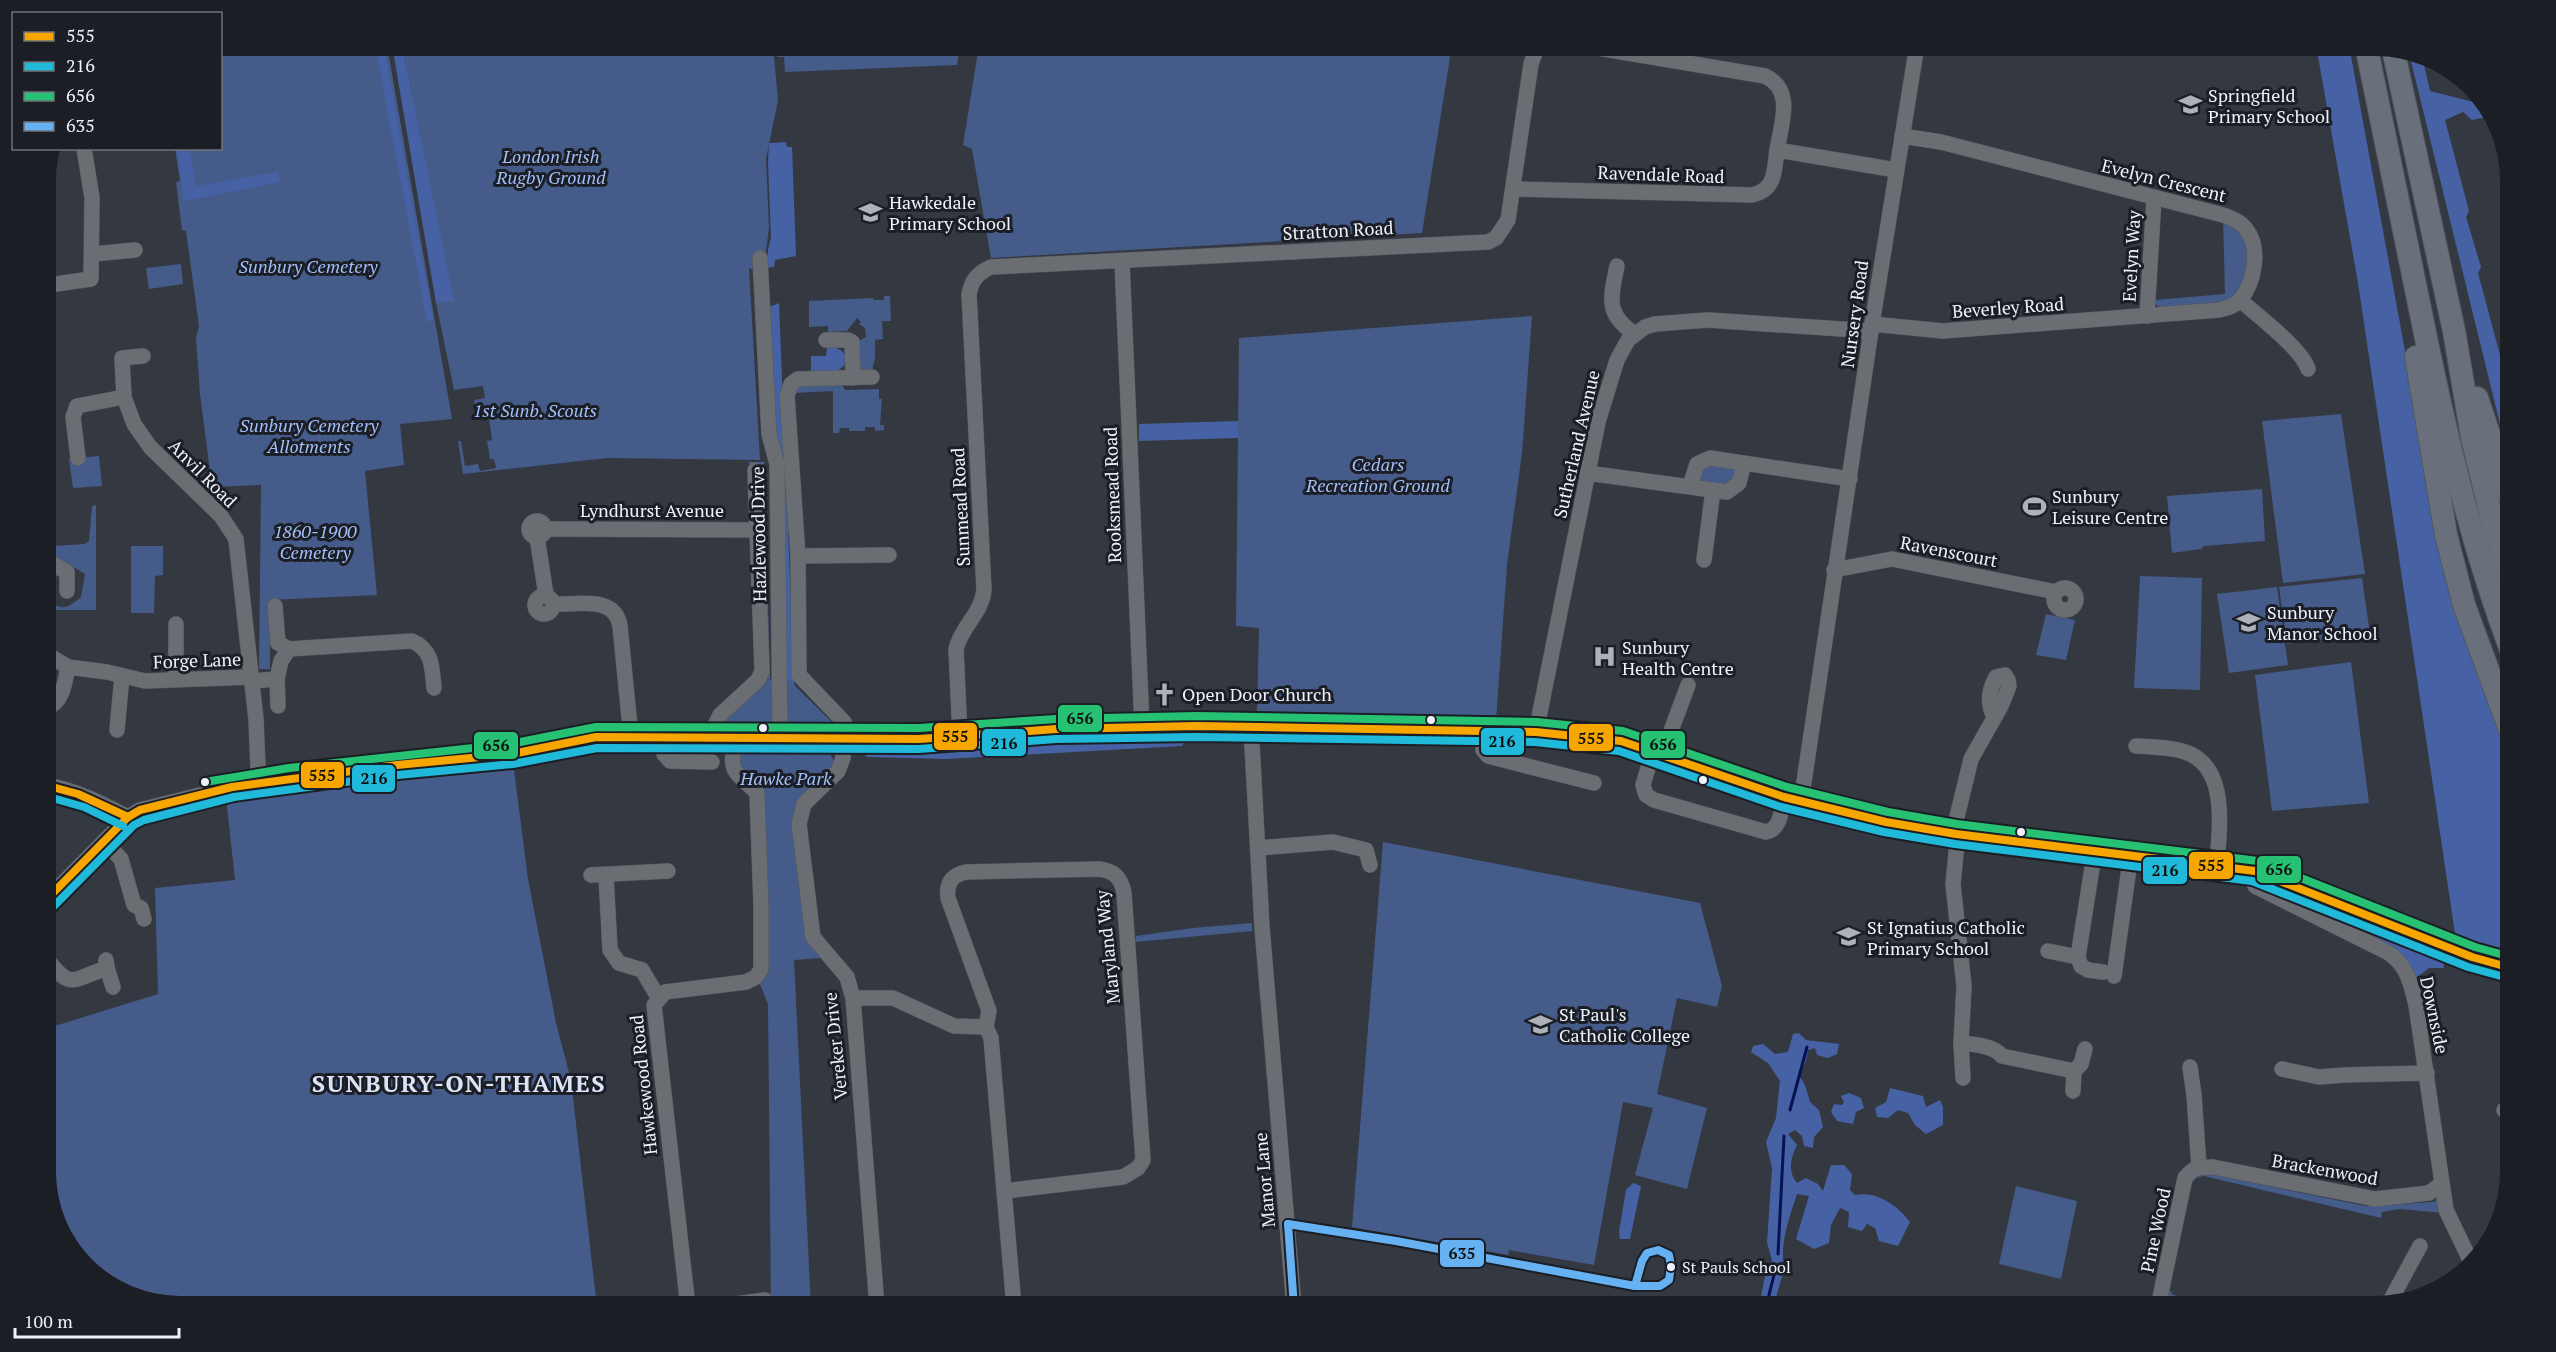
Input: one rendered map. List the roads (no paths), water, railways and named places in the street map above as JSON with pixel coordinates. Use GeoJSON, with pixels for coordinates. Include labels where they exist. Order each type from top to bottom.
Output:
{"type":"FeatureCollection","features":[{"type":"Feature","properties":{"kind":"highway"},"geometry":{"type":"LineString","coordinates":[[2368,56],[2458,483],[2473,538],[2500,618]]}},
{"type":"Feature","properties":{"kind":"highway"},"geometry":{"type":"LineString","coordinates":[[2395,57],[2454,331],[2472,437],[2500,548]]}},
{"type":"Feature","properties":{"kind":"highway"},"geometry":{"type":"LineString","coordinates":[[2398,200],[2419,381],[2446,535],[2464,605],[2500,703]]}},
{"type":"Feature","properties":{"kind":"highway"},"geometry":{"type":"LineString","coordinates":[[2454,331],[2500,468]]}},
{"type":"Feature","properties":{"kind":"street","name":"Stratton Road"},"geometry":{"type":"LineString","coordinates":[[979,273],[991,267],[1488,242],[1496,238],[1508,220],[1534,56]]}},
{"type":"Feature","properties":{"kind":"street"},"geometry":{"type":"LineString","coordinates":[[1645,56],[1764,76],[1773,80],[1780,87],[1784,96],[1777,150],[1896,170]]}},
{"type":"Feature","properties":{"kind":"street","name":"Nursery Road"},"geometry":{"type":"LineString","coordinates":[[1801,802],[1871,327],[1915,56]]}},
{"type":"Feature","properties":{"kind":"street","name":"Evelyn Crescent"},"geometry":{"type":"LineString","coordinates":[[1902,136],[1941,142],[2235,219],[2246,229],[2253,241],[2254,266],[2240,300]]}},
{"type":"Feature","properties":{"kind":"street"},"geometry":{"type":"LineString","coordinates":[[56,284],[91,279],[92,198],[84,150]]}},
{"type":"Feature","properties":{"kind":"street","name":"Ravendale Road"},"geometry":{"type":"LineString","coordinates":[[1513,189],[1752,195],[1762,193],[1769,187],[1777,150]]}},
{"type":"Feature","properties":{"kind":"street","name":"Evelyn Way"},"geometry":{"type":"LineString","coordinates":[[2147,316],[2154,198]]}},
{"type":"Feature","properties":{"kind":"street"},"geometry":{"type":"LineString","coordinates":[[93,254],[135,250]]}},
{"type":"Feature","properties":{"kind":"street","name":"Hazlewood Drive"},"geometry":{"type":"LineString","coordinates":[[760,258],[769,434],[777,467],[780,739]]}},
{"type":"Feature","properties":{"kind":"street","name":"Rooksmead Road"},"geometry":{"type":"LineString","coordinates":[[1122,261],[1142,726]]}},
{"type":"Feature","properties":{"kind":"street"},"geometry":{"type":"LineString","coordinates":[[1617,266],[1610,302],[1614,313],[1626,328],[1635,334],[1655,324],[1708,320],[1871,327]]}},
{"type":"Feature","properties":{"kind":"street","name":"Sunmead Road"},"geometry":{"type":"LineString","coordinates":[[960,735],[956,649],[959,637],[983,600],[984,590],[969,294],[972,281],[979,273]]}},
{"type":"Feature","properties":{"kind":"street"},"geometry":{"type":"LineString","coordinates":[[2147,316],[2219,310],[2229,308],[2240,300],[2283,339],[2306,363],[2308,369]]}},
{"type":"Feature","properties":{"kind":"street","name":"Beverley Road"},"geometry":{"type":"LineString","coordinates":[[1871,327],[1943,331],[2147,316]]}},
{"type":"Feature","properties":{"kind":"street","name":"Sutherland Avenue"},"geometry":{"type":"LineString","coordinates":[[1536,732],[1603,399],[1617,360],[1635,334]]}},
{"type":"Feature","properties":{"kind":"street"},"geometry":{"type":"LineString","coordinates":[[826,340],[852,342],[853,378]]}},
{"type":"Feature","properties":{"kind":"street","name":"Anvil Road"},"geometry":{"type":"LineString","coordinates":[[143,356],[122,358],[124,397],[134,424],[150,447],[221,516],[236,539],[251,679]]}},
{"type":"Feature","properties":{"kind":"street"},"geometry":{"type":"LineString","coordinates":[[846,737],[848,730],[844,723],[799,675],[798,556],[787,396],[791,384],[804,379],[872,377]]}},
{"type":"Feature","properties":{"kind":"street"},"geometry":{"type":"LineString","coordinates":[[78,458],[73,417],[76,406],[124,397]]}},
{"type":"Feature","properties":{"kind":"street"},"geometry":{"type":"LineString","coordinates":[[1690,486],[1693,469],[1705,459],[1850,479]]}},
{"type":"Feature","properties":{"kind":"street"},"geometry":{"type":"LineString","coordinates":[[1587,473],[1727,492],[1736,488],[1744,463]]}},
{"type":"Feature","properties":{"kind":"street"},"geometry":{"type":"LineString","coordinates":[[714,736],[717,720],[758,680],[762,671],[755,470]]}},
{"type":"Feature","properties":{"kind":"street"},"geometry":{"type":"LineString","coordinates":[[1704,560],[1713,490]]}},
{"type":"Feature","properties":{"kind":"street","name":"Lyndhurst Avenue"},"geometry":{"type":"LineString","coordinates":[[631,738],[621,626],[616,612],[605,605],[550,600],[541,533],[758,530]]}},
{"type":"Feature","properties":{"kind":"street"},"geometry":{"type":"LineString","coordinates":[[798,556],[889,555]]}},
{"type":"Feature","properties":{"kind":"street","name":"Ravenscourt"},"geometry":{"type":"LineString","coordinates":[[1834,570],[1892,559],[2056,592]]}},
{"type":"Feature","properties":{"kind":"street"},"geometry":{"type":"LineString","coordinates":[[56,566],[67,572],[67,591]]}},
{"type":"Feature","properties":{"kind":"street"},"geometry":{"type":"LineString","coordinates":[[275,606],[276,637],[278,643],[288,649],[412,641],[424,648],[431,661],[434,687]]}},
{"type":"Feature","properties":{"kind":"street"},"geometry":{"type":"LineString","coordinates":[[176,624],[176,679]]}},
{"type":"Feature","properties":{"kind":"street"},"geometry":{"type":"LineString","coordinates":[[278,706],[277,679],[280,662],[288,649]]}},
{"type":"Feature","properties":{"kind":"street","name":"Forge Lane"},"geometry":{"type":"LineString","coordinates":[[56,660],[68,667],[145,681],[251,679],[258,767],[262,782]]}},
{"type":"Feature","properties":{"kind":"street"},"geometry":{"type":"LineString","coordinates":[[56,702],[62,692],[68,667]]}},
{"type":"Feature","properties":{"kind":"street"},"geometry":{"type":"LineString","coordinates":[[117,730],[122,676]]}},
{"type":"Feature","properties":{"kind":"street"},"geometry":{"type":"LineString","coordinates":[[251,679],[277,679]]}},
{"type":"Feature","properties":{"kind":"street"},"geometry":{"type":"LineString","coordinates":[[1688,685],[1643,785],[1646,795],[1654,800],[1766,832],[1773,831],[1778,824],[1784,797]]}},
{"type":"Feature","properties":{"kind":"street"},"geometry":{"type":"LineString","coordinates":[[1963,1078],[1961,1043],[1964,986],[1953,884],[1955,825],[1966,774],[1994,717]]}},
{"type":"Feature","properties":{"kind":"street"},"geometry":{"type":"LineString","coordinates":[[56,890],[128,817],[140,810],[197,794],[262,782],[397,765],[512,754],[596,737],[919,739],[1056,729],[1142,726],[1483,733],[1536,732],[1604,737],[1658,753],[1784,797],[1876,820],[1956,834],[2095,849],[2255,871],[2472,957],[2500,965]]}},
{"type":"Feature","properties":{"kind":"street","name":"Manor Lane"},"geometry":{"type":"LineString","coordinates":[[1251,727],[1263,938],[1293,1296]]}},
{"type":"Feature","properties":{"kind":"street"},"geometry":{"type":"LineString","coordinates":[[1483,733],[1483,750],[1488,756],[1594,783]]}},
{"type":"Feature","properties":{"kind":"street"},"geometry":{"type":"LineString","coordinates":[[663,736],[664,754],[670,761],[712,762]]}},
{"type":"Feature","properties":{"kind":"street","name":"Hawkewood Road"},"geometry":{"type":"LineString","coordinates":[[687,1296],[653,1013],[658,997],[664,992],[751,980],[761,969],[757,793],[735,773],[731,765],[735,737]]}},
{"type":"Feature","properties":{"kind":"street","name":"Vereker Drive"},"geometry":{"type":"LineString","coordinates":[[846,737],[842,765],[804,804],[799,824],[813,937],[847,977],[853,999],[876,1296]]}},
{"type":"Feature","properties":{"kind":"street"},"geometry":{"type":"LineString","coordinates":[[2136,746],[2182,751],[2202,763],[2211,774],[2219,802],[2217,865]]}},
{"type":"Feature","properties":{"kind":"street"},"geometry":{"type":"LineString","coordinates":[[56,787],[91,798],[128,817]]}},
{"type":"Feature","properties":{"kind":"street"},"geometry":{"type":"LineString","coordinates":[[104,842],[121,859],[134,905],[141,908],[144,919]]}},
{"type":"Feature","properties":{"kind":"street"},"geometry":{"type":"LineString","coordinates":[[1258,848],[1333,842],[1366,850],[1370,865]]}},
{"type":"Feature","properties":{"kind":"street"},"geometry":{"type":"LineString","coordinates":[[2095,849],[2078,957],[2080,966],[2108,974],[2131,854]]}},
{"type":"Feature","properties":{"kind":"street","name":"Maryland Way"},"geometry":{"type":"LineString","coordinates":[[1004,1191],[1123,1177],[1138,1168],[1143,1160],[1124,893],[1117,875],[1099,868],[966,872],[957,874],[950,880],[947,889],[948,898],[989,1011],[986,1028],[991,1038],[1004,1191],[1013,1296]]}},
{"type":"Feature","properties":{"kind":"street","name":"Downside"},"geometry":{"type":"LineString","coordinates":[[2255,871],[2253,881],[2255,886],[2397,958],[2411,983],[2427,1073],[2446,1210],[2468,1256]]}},
{"type":"Feature","properties":{"kind":"street"},"geometry":{"type":"LineString","coordinates":[[658,997],[642,970],[619,963],[610,950],[598,875],[660,876]]}},
{"type":"Feature","properties":{"kind":"street"},"geometry":{"type":"LineString","coordinates":[[2048,951],[2078,957]]}},
{"type":"Feature","properties":{"kind":"street"},"geometry":{"type":"LineString","coordinates":[[56,970],[64,979],[73,981],[107,964],[113,987]]}},
{"type":"Feature","properties":{"kind":"street"},"geometry":{"type":"LineString","coordinates":[[853,999],[893,998],[954,1026],[986,1028]]}},
{"type":"Feature","properties":{"kind":"street"},"geometry":{"type":"LineString","coordinates":[[1961,1043],[1980,1045],[1999,1052],[2002,1056],[2074,1071]]}},
{"type":"Feature","properties":{"kind":"street"},"geometry":{"type":"LineString","coordinates":[[2073,1091],[2074,1071],[2081,1064],[2085,1049]]}},
{"type":"Feature","properties":{"kind":"street"},"geometry":{"type":"LineString","coordinates":[[2190,1067],[2199,1167]]}},
{"type":"Feature","properties":{"kind":"street"},"geometry":{"type":"LineString","coordinates":[[2282,1069],[2319,1077],[2427,1073]]}},
{"type":"Feature","properties":{"kind":"street","name":"Brackenwood"},"geometry":{"type":"LineString","coordinates":[[2199,1167],[2213,1167],[2375,1199],[2428,1193],[2441,1184]]}},
{"type":"Feature","properties":{"kind":"street","name":"Pine Wood"},"geometry":{"type":"LineString","coordinates":[[2161,1296],[2186,1178],[2191,1170],[2199,1167]]}},
{"type":"Feature","properties":{"kind":"street"},"geometry":{"type":"LineString","coordinates":[[2393,1295],[2420,1246]]}},
{"type":"Feature","properties":{"kind":"waterway"},"geometry":{"type":"LineString","coordinates":[[1790,1110],[1807,1047]]}},
{"type":"Feature","properties":{"kind":"waterway"},"geometry":{"type":"LineString","coordinates":[[1778,1254],[1784,1136]]}},
{"type":"Feature","properties":{"kind":"waterway"},"geometry":{"type":"LineString","coordinates":[[1769,1296],[1776,1267]]}},
{"type":"Feature","properties":{"kind":"place","name":"Springfield Primary School"},"geometry":{"type":"Point","coordinates":[2190,105]}},
{"type":"Feature","properties":{"kind":"place","name":"Hawkedale Primary School"},"geometry":{"type":"Point","coordinates":[871,212]}},
{"type":"Feature","properties":{"kind":"place","name":"Sunbury Leisure Centre"},"geometry":{"type":"Point","coordinates":[2034,506]}},
{"type":"Feature","properties":{"kind":"place","name":"Sunbury Manor School"},"geometry":{"type":"Point","coordinates":[2249,622]}},
{"type":"Feature","properties":{"kind":"place","name":"Sunbury Health Centre"},"geometry":{"type":"Point","coordinates":[1604,657]}},
{"type":"Feature","properties":{"kind":"place","name":"Open Door Church"},"geometry":{"type":"Point","coordinates":[1164,694]}},
{"type":"Feature","properties":{"kind":"place","name":"St Ignatius Catholic Primary School"},"geometry":{"type":"Point","coordinates":[1849,937]}},
{"type":"Feature","properties":{"kind":"place","name":"St Paul's Catholic College"},"geometry":{"type":"Point","coordinates":[1541,1024]}},
{"type":"Feature","properties":{"kind":"place","name":"St Pauls School"},"geometry":{"type":"Point","coordinates":[1671,1267]}},
{"type":"Feature","properties":{"kind":"district","name":"SUNBURY-ON-THAMES"},"geometry":{"type":"Point","coordinates":[459,1083]}},
{"type":"Feature","properties":{"kind":"park label","name":"London Irish Rugby Ground"},"geometry":{"type":"Point","coordinates":[551,166]}},
{"type":"Feature","properties":{"kind":"park label","name":"Sunbury Cemetery"},"geometry":{"type":"Point","coordinates":[308,266]}},
{"type":"Feature","properties":{"kind":"park label","name":"1st Sunb. Scouts"},"geometry":{"type":"Point","coordinates":[535,410]}},
{"type":"Feature","properties":{"kind":"park label","name":"Sunbury Cemetery Allotments"},"geometry":{"type":"Point","coordinates":[309,435]}},
{"type":"Feature","properties":{"kind":"park label","name":"Cedars Recreation Ground"},"geometry":{"type":"Point","coordinates":[1378,474]}},
{"type":"Feature","properties":{"kind":"park label","name":"1860-1900 Cemetery"},"geometry":{"type":"Point","coordinates":[315,541]}},
{"type":"Feature","properties":{"kind":"park label","name":"Hawke Park"},"geometry":{"type":"Point","coordinates":[786,778]}}]}
